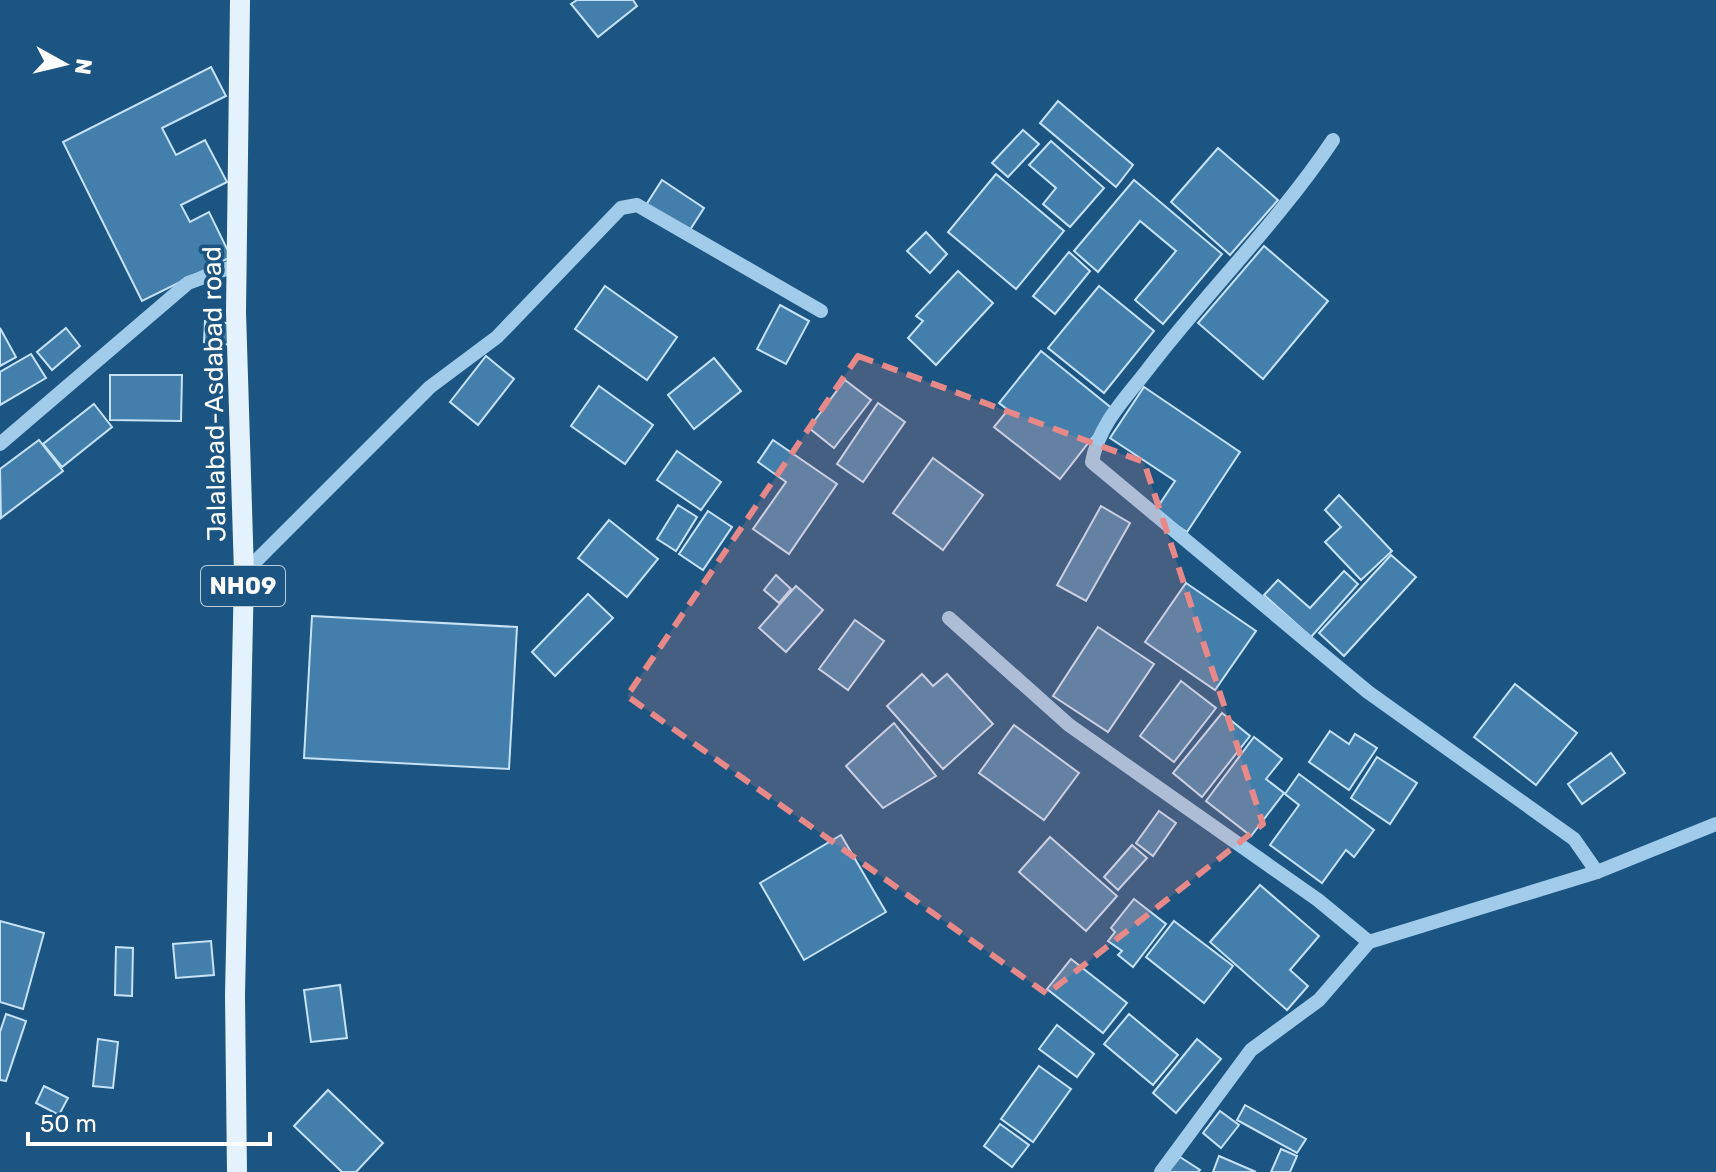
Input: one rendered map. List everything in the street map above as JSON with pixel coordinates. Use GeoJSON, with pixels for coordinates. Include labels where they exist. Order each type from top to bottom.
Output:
{"type":"FeatureCollection","features":[{"type":"Feature","properties":{"kind":"main road","name":"Jalalabad-Asdabad road"},"geometry":{"type":"LineString","coordinates":[[237,1172],[235,995],[244,573],[237,265],[240,0]]}},
{"type":"Feature","properties":{"kind":"street"},"geometry":{"type":"LineString","coordinates":[[1333,140],[1300,189],[1187,319],[1097,435],[1092,462],[1368,692],[1574,839],[1597,872]]}},
{"type":"Feature","properties":{"kind":"street"},"geometry":{"type":"LineString","coordinates":[[244,573],[430,387],[497,337],[621,208],[637,205],[821,311]]}},
{"type":"Feature","properties":{"kind":"street"},"geometry":{"type":"LineString","coordinates":[[0,444],[188,283],[237,265]]}},
{"type":"Feature","properties":{"kind":"street"},"geometry":{"type":"LineString","coordinates":[[949,618],[1069,725],[1318,900],[1369,942]]}},
{"type":"Feature","properties":{"kind":"street"},"geometry":{"type":"LineString","coordinates":[[1161,1172],[1251,1050],[1319,1000],[1369,942],[1597,872],[1716,824]]}},
{"type":"Feature","properties":{"kind":"highlighted area"},"geometry":{"type":"Polygon","coordinates":[[[858,356],[1144,462],[1263,824],[1047,994],[627,696],[858,356]]]}},
{"type":"Feature","properties":{"kind":"building"},"geometry":{"type":"Polygon","coordinates":[[[577,0],[633,0],[637,6],[598,37],[571,4],[577,0]]]}},
{"type":"Feature","properties":{"kind":"building"},"geometry":{"type":"Polygon","coordinates":[[[211,67],[226,96],[162,128],[176,155],[205,140],[227,182],[181,205],[190,222],[209,212],[231,257],[142,301],[63,142],[211,67]]]}},
{"type":"Feature","properties":{"kind":"building"},"geometry":{"type":"Polygon","coordinates":[[[1058,101],[1133,165],[1116,187],[1040,123],[1058,101]]]}},
{"type":"Feature","properties":{"kind":"building"},"geometry":{"type":"Polygon","coordinates":[[[1023,130],[1039,144],[1008,177],[992,163],[1023,130]]]}},
{"type":"Feature","properties":{"kind":"building"},"geometry":{"type":"Polygon","coordinates":[[[1051,141],[1104,188],[1070,227],[1043,204],[1056,188],[1029,165],[1051,141]]]}},
{"type":"Feature","properties":{"kind":"building"},"geometry":{"type":"Polygon","coordinates":[[[1218,148],[1278,200],[1230,255],[1171,202],[1218,148]]]}},
{"type":"Feature","properties":{"kind":"building"},"geometry":{"type":"Polygon","coordinates":[[[996,174],[1064,231],[1016,289],[948,232],[996,174]]]}},
{"type":"Feature","properties":{"kind":"building"},"geometry":{"type":"Polygon","coordinates":[[[662,180],[704,208],[688,233],[646,205],[662,180]]]}},
{"type":"Feature","properties":{"kind":"building"},"geometry":{"type":"Polygon","coordinates":[[[1134,180],[1222,254],[1163,324],[1135,300],[1176,251],[1140,221],[1098,272],[1074,251],[1134,180]]]}},
{"type":"Feature","properties":{"kind":"building"},"geometry":{"type":"Polygon","coordinates":[[[926,232],[947,254],[930,273],[907,251],[926,232]]]}},
{"type":"Feature","properties":{"kind":"building"},"geometry":{"type":"Polygon","coordinates":[[[1264,246],[1328,301],[1263,379],[1198,323],[1264,246]]]}},
{"type":"Feature","properties":{"kind":"building"},"geometry":{"type":"Polygon","coordinates":[[[1069,252],[1090,271],[1055,314],[1033,296],[1069,252]]]}},
{"type":"Feature","properties":{"kind":"building"},"geometry":{"type":"Polygon","coordinates":[[[958,271],[993,303],[936,365],[908,338],[923,321],[916,316],[958,271]]]}},
{"type":"Feature","properties":{"kind":"building"},"geometry":{"type":"Polygon","coordinates":[[[605,286],[677,337],[647,380],[575,329],[605,286]]]}},
{"type":"Feature","properties":{"kind":"building"},"geometry":{"type":"Polygon","coordinates":[[[1099,286],[1154,331],[1104,393],[1048,348],[1099,286]]]}},
{"type":"Feature","properties":{"kind":"building"},"geometry":{"type":"Polygon","coordinates":[[[780,305],[809,321],[786,364],[757,349],[780,305]]]}},
{"type":"Feature","properties":{"kind":"building"},"geometry":{"type":"Polygon","coordinates":[[[205,321],[235,324],[232,345],[204,342],[205,321]]]}},
{"type":"Feature","properties":{"kind":"building"},"geometry":{"type":"Polygon","coordinates":[[[0,328],[16,357],[0,366],[0,328]]]}},
{"type":"Feature","properties":{"kind":"building"},"geometry":{"type":"Polygon","coordinates":[[[66,328],[80,346],[52,370],[37,352],[66,328]]]}},
{"type":"Feature","properties":{"kind":"building"},"geometry":{"type":"Polygon","coordinates":[[[1041,351],[1114,410],[1060,479],[994,427],[1008,410],[999,403],[1041,351]]]}},
{"type":"Feature","properties":{"kind":"building"},"geometry":{"type":"Polygon","coordinates":[[[31,354],[46,378],[0,405],[0,372],[31,354]]]}},
{"type":"Feature","properties":{"kind":"building"},"geometry":{"type":"Polygon","coordinates":[[[486,356],[514,379],[478,425],[450,402],[486,356]]]}},
{"type":"Feature","properties":{"kind":"building"},"geometry":{"type":"Polygon","coordinates":[[[714,358],[741,391],[694,429],[668,395],[714,358]]]}},
{"type":"Feature","properties":{"kind":"building"},"geometry":{"type":"Polygon","coordinates":[[[110,375],[182,375],[181,421],[110,420],[110,375]]]}},
{"type":"Feature","properties":{"kind":"building"},"geometry":{"type":"Polygon","coordinates":[[[845,380],[871,400],[834,448],[809,428],[845,380]]]}},
{"type":"Feature","properties":{"kind":"building"},"geometry":{"type":"Polygon","coordinates":[[[599,386],[653,425],[625,464],[571,426],[599,386]]]}},
{"type":"Feature","properties":{"kind":"building"},"geometry":{"type":"Polygon","coordinates":[[[1144,387],[1240,452],[1187,532],[1155,511],[1175,481],[1110,438],[1144,387]]]}},
{"type":"Feature","properties":{"kind":"building"},"geometry":{"type":"Polygon","coordinates":[[[878,403],[905,422],[863,482],[837,464],[878,403]]]}},
{"type":"Feature","properties":{"kind":"building"},"geometry":{"type":"Polygon","coordinates":[[[94,404],[112,427],[62,467],[43,444],[94,404]]]}},
{"type":"Feature","properties":{"kind":"building"},"geometry":{"type":"Polygon","coordinates":[[[39,440],[63,471],[1,518],[0,469],[39,440]]]}},
{"type":"Feature","properties":{"kind":"building"},"geometry":{"type":"Polygon","coordinates":[[[773,440],[837,484],[789,554],[753,529],[786,482],[758,462],[773,440]]]}},
{"type":"Feature","properties":{"kind":"building"},"geometry":{"type":"Polygon","coordinates":[[[677,451],[721,482],[701,510],[657,480],[677,451]]]}},
{"type":"Feature","properties":{"kind":"building"},"geometry":{"type":"Polygon","coordinates":[[[933,458],[983,495],[943,550],[893,513],[933,458]]]}},
{"type":"Feature","properties":{"kind":"building"},"geometry":{"type":"Polygon","coordinates":[[[1339,495],[1392,551],[1361,580],[1325,542],[1341,527],[1325,510],[1339,495]]]}},
{"type":"Feature","properties":{"kind":"building"},"geometry":{"type":"Polygon","coordinates":[[[678,505],[697,517],[676,551],[657,539],[678,505]]]}},
{"type":"Feature","properties":{"kind":"building"},"geometry":{"type":"Polygon","coordinates":[[[1101,506],[1130,523],[1086,601],[1057,585],[1101,506]]]}},
{"type":"Feature","properties":{"kind":"building"},"geometry":{"type":"Polygon","coordinates":[[[708,511],[732,527],[703,570],[679,554],[708,511]]]}},
{"type":"Feature","properties":{"kind":"building"},"geometry":{"type":"Polygon","coordinates":[[[609,520],[658,559],[627,597],[578,558],[609,520]]]}},
{"type":"Feature","properties":{"kind":"building"},"geometry":{"type":"Polygon","coordinates":[[[1391,555],[1416,577],[1344,656],[1319,633],[1391,555]]]}},
{"type":"Feature","properties":{"kind":"building"},"geometry":{"type":"Polygon","coordinates":[[[1344,571],[1358,584],[1311,637],[1264,595],[1278,580],[1310,608],[1344,571]]]}},
{"type":"Feature","properties":{"kind":"building"},"geometry":{"type":"Polygon","coordinates":[[[776,575],[791,589],[779,603],[764,590],[776,575]]]}},
{"type":"Feature","properties":{"kind":"building"},"geometry":{"type":"Polygon","coordinates":[[[1186,583],[1256,631],[1215,690],[1145,642],[1186,583]]]}},
{"type":"Feature","properties":{"kind":"building"},"geometry":{"type":"Polygon","coordinates":[[[796,586],[823,610],[786,652],[759,628],[796,586]]]}},
{"type":"Feature","properties":{"kind":"building"},"geometry":{"type":"Polygon","coordinates":[[[588,594],[613,618],[555,676],[532,652],[588,594]]]}},
{"type":"Feature","properties":{"kind":"building"},"geometry":{"type":"Polygon","coordinates":[[[312,616],[517,627],[509,769],[304,758],[312,616]]]}},
{"type":"Feature","properties":{"kind":"building"},"geometry":{"type":"Polygon","coordinates":[[[855,620],[884,641],[848,690],[819,669],[855,620]]]}},
{"type":"Feature","properties":{"kind":"building"},"geometry":{"type":"Polygon","coordinates":[[[1098,627],[1154,664],[1108,732],[1053,696],[1098,627]]]}},
{"type":"Feature","properties":{"kind":"building"},"geometry":{"type":"Polygon","coordinates":[[[922,674],[933,686],[947,674],[993,724],[943,769],[887,706],[922,674]]]}},
{"type":"Feature","properties":{"kind":"building"},"geometry":{"type":"Polygon","coordinates":[[[1181,681],[1216,708],[1174,762],[1140,736],[1181,681]]]}},
{"type":"Feature","properties":{"kind":"building"},"geometry":{"type":"Polygon","coordinates":[[[1515,684],[1577,733],[1536,785],[1474,737],[1515,684]]]}},
{"type":"Feature","properties":{"kind":"building"},"geometry":{"type":"Polygon","coordinates":[[[1222,713],[1250,736],[1202,797],[1173,773],[1222,713]]]}},
{"type":"Feature","properties":{"kind":"building"},"geometry":{"type":"Polygon","coordinates":[[[894,723],[936,776],[883,808],[846,766],[894,723]]]}},
{"type":"Feature","properties":{"kind":"building"},"geometry":{"type":"Polygon","coordinates":[[[1014,725],[1079,773],[1044,820],[979,773],[1014,725]]]}},
{"type":"Feature","properties":{"kind":"building"},"geometry":{"type":"Polygon","coordinates":[[[1330,731],[1349,744],[1355,734],[1377,748],[1349,790],[1309,762],[1330,731]]]}},
{"type":"Feature","properties":{"kind":"building"},"geometry":{"type":"Polygon","coordinates":[[[1254,737],[1282,759],[1266,779],[1284,793],[1251,836],[1206,801],[1254,737]]]}},
{"type":"Feature","properties":{"kind":"building"},"geometry":{"type":"Polygon","coordinates":[[[1611,753],[1625,773],[1582,804],[1568,784],[1611,753]]]}},
{"type":"Feature","properties":{"kind":"building"},"geometry":{"type":"Polygon","coordinates":[[[1377,757],[1417,783],[1390,824],[1351,798],[1377,757]]]}},
{"type":"Feature","properties":{"kind":"building"},"geometry":{"type":"Polygon","coordinates":[[[1299,774],[1374,830],[1354,857],[1346,850],[1322,883],[1270,845],[1299,805],[1285,794],[1299,774]]]}},
{"type":"Feature","properties":{"kind":"building"},"geometry":{"type":"Polygon","coordinates":[[[1159,811],[1176,823],[1153,856],[1136,843],[1159,811]]]}},
{"type":"Feature","properties":{"kind":"building"},"geometry":{"type":"Polygon","coordinates":[[[841,835],[886,912],[804,960],[760,883],[841,835]]]}},
{"type":"Feature","properties":{"kind":"building"},"geometry":{"type":"Polygon","coordinates":[[[1050,837],[1117,896],[1086,931],[1019,872],[1050,837]]]}},
{"type":"Feature","properties":{"kind":"building"},"geometry":{"type":"Polygon","coordinates":[[[1132,845],[1147,858],[1118,890],[1104,877],[1132,845]]]}},
{"type":"Feature","properties":{"kind":"building"},"geometry":{"type":"Polygon","coordinates":[[[1260,885],[1319,936],[1290,970],[1308,986],[1287,1010],[1210,942],[1260,885]]]}},
{"type":"Feature","properties":{"kind":"building"},"geometry":{"type":"Polygon","coordinates":[[[1134,899],[1166,924],[1133,967],[1118,955],[1122,951],[1108,941],[1115,932],[1111,928],[1134,899]]]}},
{"type":"Feature","properties":{"kind":"building"},"geometry":{"type":"Polygon","coordinates":[[[0,921],[44,933],[23,1009],[0,1002],[0,921]]]}},
{"type":"Feature","properties":{"kind":"building"},"geometry":{"type":"Polygon","coordinates":[[[1174,921],[1233,966],[1204,1003],[1146,957],[1174,921]]]}},
{"type":"Feature","properties":{"kind":"building"},"geometry":{"type":"Polygon","coordinates":[[[211,941],[214,975],[176,978],[173,944],[211,941]]]}},
{"type":"Feature","properties":{"kind":"building"},"geometry":{"type":"Polygon","coordinates":[[[116,947],[133,948],[132,996],[115,995],[116,947]]]}},
{"type":"Feature","properties":{"kind":"building"},"geometry":{"type":"Polygon","coordinates":[[[1071,959],[1127,1003],[1103,1033],[1047,989],[1071,959]]]}},
{"type":"Feature","properties":{"kind":"building"},"geometry":{"type":"Polygon","coordinates":[[[340,985],[347,1038],[311,1042],[304,990],[340,985]]]}},
{"type":"Feature","properties":{"kind":"building"},"geometry":{"type":"Polygon","coordinates":[[[6,1014],[26,1021],[6,1081],[0,1080],[0,1032],[6,1014]]]}},
{"type":"Feature","properties":{"kind":"building"},"geometry":{"type":"Polygon","coordinates":[[[1129,1014],[1178,1055],[1153,1085],[1104,1044],[1129,1014]]]}},
{"type":"Feature","properties":{"kind":"building"},"geometry":{"type":"Polygon","coordinates":[[[1057,1025],[1094,1054],[1077,1077],[1039,1049],[1057,1025]]]}},
{"type":"Feature","properties":{"kind":"building"},"geometry":{"type":"Polygon","coordinates":[[[98,1039],[118,1042],[113,1088],[93,1086],[98,1039]]]}},
{"type":"Feature","properties":{"kind":"building"},"geometry":{"type":"Polygon","coordinates":[[[1197,1039],[1221,1059],[1176,1113],[1153,1093],[1197,1039]]]}},
{"type":"Feature","properties":{"kind":"building"},"geometry":{"type":"Polygon","coordinates":[[[1039,1066],[1071,1089],[1033,1142],[1001,1119],[1039,1066]]]}},
{"type":"Feature","properties":{"kind":"building"},"geometry":{"type":"Polygon","coordinates":[[[44,1086],[68,1098],[59,1115],[36,1103],[44,1086]]]}},
{"type":"Feature","properties":{"kind":"building"},"geometry":{"type":"Polygon","coordinates":[[[328,1090],[383,1143],[356,1172],[342,1172],[294,1126],[328,1090]]]}},
{"type":"Feature","properties":{"kind":"building"},"geometry":{"type":"Polygon","coordinates":[[[1245,1105],[1306,1139],[1297,1153],[1237,1120],[1245,1105]]]}},
{"type":"Feature","properties":{"kind":"building"},"geometry":{"type":"Polygon","coordinates":[[[1220,1111],[1239,1125],[1221,1148],[1203,1133],[1220,1111]]]}},
{"type":"Feature","properties":{"kind":"building"},"geometry":{"type":"Polygon","coordinates":[[[1000,1124],[1029,1145],[1012,1167],[984,1146],[1000,1124]]]}},
{"type":"Feature","properties":{"kind":"building"},"geometry":{"type":"Polygon","coordinates":[[[1281,1149],[1297,1156],[1290,1172],[1271,1172],[1281,1149]]]}},
{"type":"Feature","properties":{"kind":"building"},"geometry":{"type":"Polygon","coordinates":[[[1219,1156],[1256,1172],[1213,1172],[1219,1156]]]}},
{"type":"Feature","properties":{"kind":"building"},"geometry":{"type":"Polygon","coordinates":[[[1180,1157],[1200,1170],[1168,1172],[1180,1157]]]}}]}
